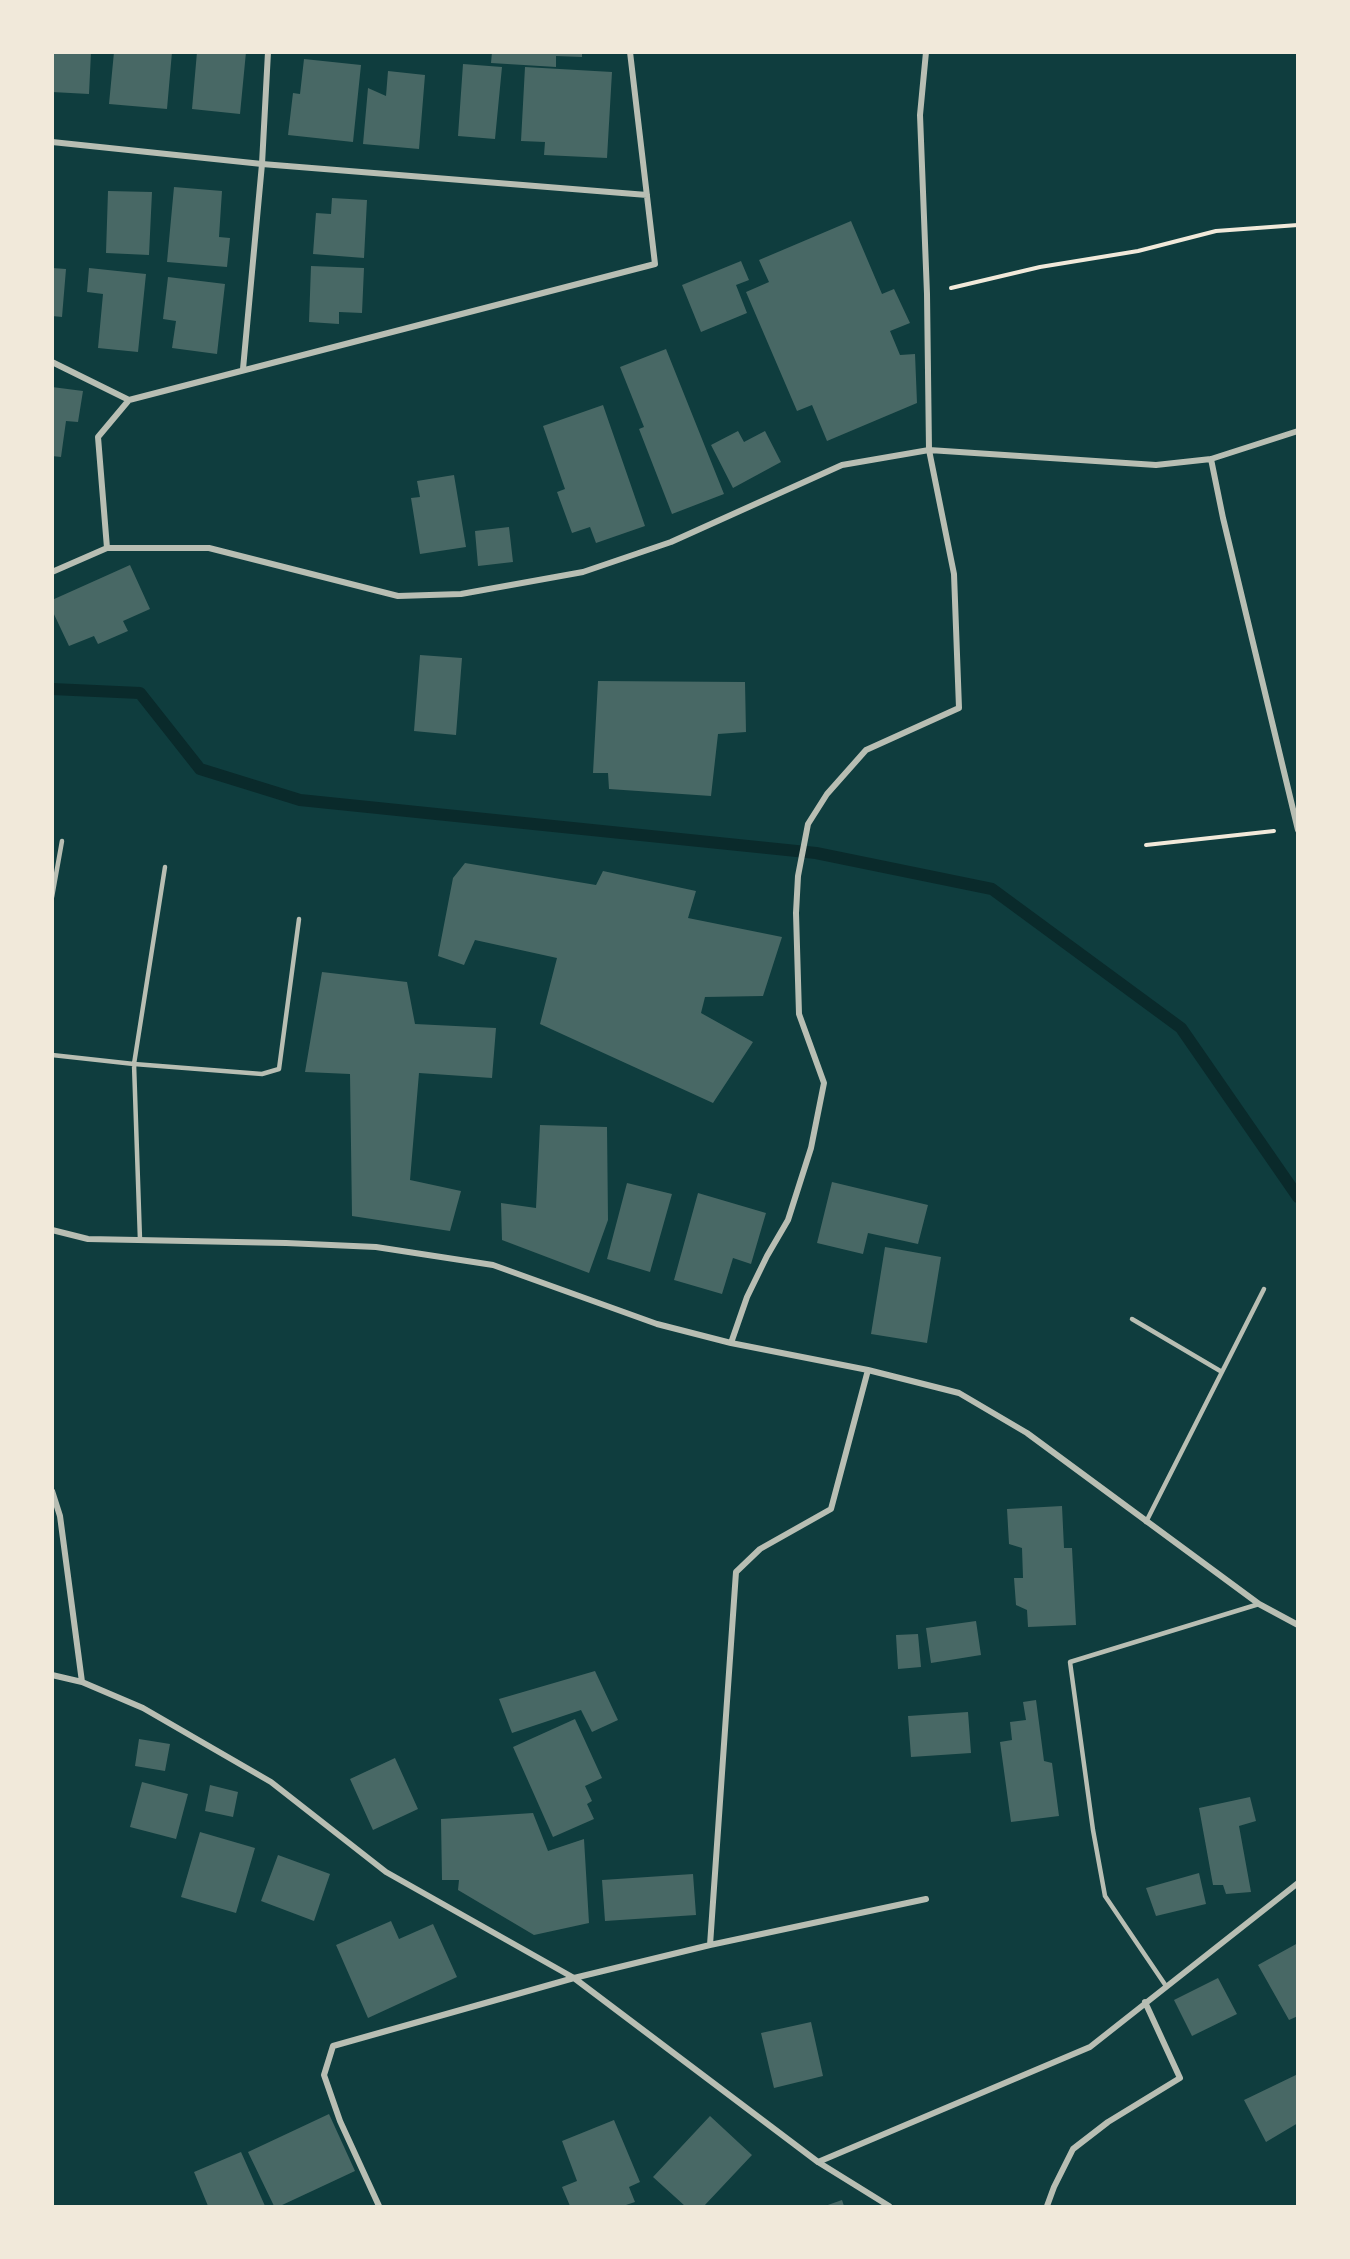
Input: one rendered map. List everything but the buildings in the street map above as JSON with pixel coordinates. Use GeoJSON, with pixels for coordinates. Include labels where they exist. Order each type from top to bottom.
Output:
{"type":"FeatureCollection","features":[{"type":"Feature","properties":{"kind":"street"},"geometry":{"type":"LineString","coordinates":[[243,369],[262,164],[268,52]]}},
{"type":"Feature","properties":{"kind":"street"},"geometry":{"type":"LineString","coordinates":[[107,548],[98,437],[129,400],[655,264],[630,52]]}},
{"type":"Feature","properties":{"kind":"street"},"geometry":{"type":"LineString","coordinates":[[731,1343],[747,1297],[788,1220],[811,1148],[824,1083],[799,1014],[796,913],[798,876],[808,824],[827,794],[866,750],[959,708],[954,574],[929,450],[927,294],[920,115],[926,52]]}},
{"type":"Feature","properties":{"kind":"street"},"geometry":{"type":"LineString","coordinates":[[52,142],[262,164],[647,195]]}},
{"type":"Feature","properties":{"kind":"street"},"geometry":{"type":"LineString","coordinates":[[52,362],[129,400]]}},
{"type":"Feature","properties":{"kind":"street"},"geometry":{"type":"LineString","coordinates":[[52,572],[107,548],[209,548],[398,596],[461,594],[583,572],[671,542],[842,465],[929,450],[1156,465],[1211,459],[1298,431]]}},
{"type":"Feature","properties":{"kind":"street"},"geometry":{"type":"LineString","coordinates":[[1211,459],[1222,518],[1297,829]]}},
{"type":"Feature","properties":{"kind":"street"},"geometry":{"type":"LineString","coordinates":[[52,1230],[88,1239],[376,1247],[494,1265],[657,1324],[731,1343],[868,1370],[959,1393],[1027,1433],[1259,1604],[1298,1625]]}},
{"type":"Feature","properties":{"kind":"street"},"geometry":{"type":"LineString","coordinates":[[710,1945],[736,1572],[760,1548],[831,1509],[868,1370]]}},
{"type":"Feature","properties":{"kind":"street"},"geometry":{"type":"LineString","coordinates":[[52,1491],[60,1516],[82,1683]]}},
{"type":"Feature","properties":{"kind":"street"},"geometry":{"type":"LineString","coordinates":[[52,1675],[82,1683],[143,1708],[271,1782],[386,1872],[574,1977],[818,2162],[889,2206]]}},
{"type":"Feature","properties":{"kind":"street"},"geometry":{"type":"LineString","coordinates":[[818,2162],[1090,2047],[1145,2001],[1298,1883]]}},
{"type":"Feature","properties":{"kind":"street"},"geometry":{"type":"LineString","coordinates":[[379,2206],[340,2121],[324,2075],[333,2046],[574,1977],[710,1945],[926,1899]]}},
{"type":"Feature","properties":{"kind":"street"},"geometry":{"type":"LineString","coordinates":[[1047,2206],[1073,2149],[1108,2122],[1180,2078],[1145,2001]]}},
{"type":"Feature","properties":{"kind":"lane"},"geometry":{"type":"LineString","coordinates":[[52,897],[62,841]]}},
{"type":"Feature","properties":{"kind":"lane"},"geometry":{"type":"LineString","coordinates":[[140,1240],[134,1064],[165,867]]}},
{"type":"Feature","properties":{"kind":"lane"},"geometry":{"type":"LineString","coordinates":[[52,1055],[262,1074],[279,1069],[299,919]]}},
{"type":"Feature","properties":{"kind":"lane"},"geometry":{"type":"LineString","coordinates":[[1146,1522],[1264,1289]]}},
{"type":"Feature","properties":{"kind":"lane"},"geometry":{"type":"LineString","coordinates":[[1132,1319],[1222,1372]]}},
{"type":"Feature","properties":{"kind":"lane"},"geometry":{"type":"LineString","coordinates":[[1166,1986],[1105,1896],[1093,1830],[1070,1662],[1259,1604]]}},
{"type":"Feature","properties":{"kind":"path"},"geometry":{"type":"LineString","coordinates":[[927,294],[1040,267],[1138,250],[1216,231],[1298,225]]}},
{"type":"Feature","properties":{"kind":"path"},"geometry":{"type":"LineString","coordinates":[[1146,845],[1297,829]]}},
{"type":"Feature","properties":{"kind":"waterway"},"geometry":{"type":"LineString","coordinates":[[52,689],[140,693],[200,769],[300,800],[816,853],[992,889],[1181,1028],[1298,1197]]}}]}
